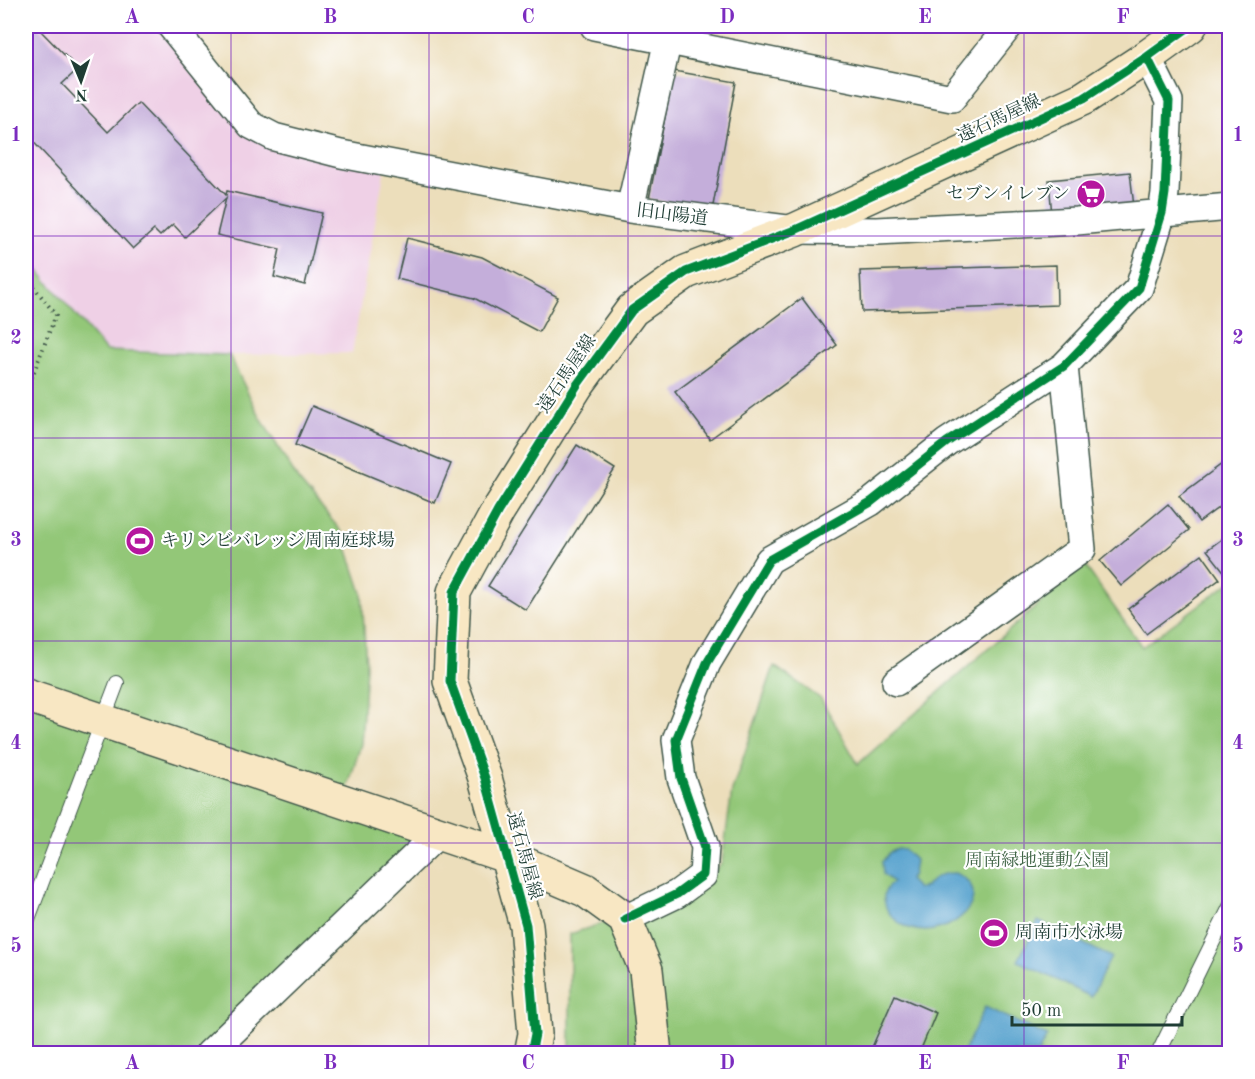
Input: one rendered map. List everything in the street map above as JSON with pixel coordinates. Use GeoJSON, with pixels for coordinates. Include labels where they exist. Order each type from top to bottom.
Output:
{"type":"FeatureCollection","features":[{"type":"Feature","properties":{"kind":"street","name":"旧山陽道"},"geometry":{"type":"LineString","coordinates":[[171,26],[252,125],[274,137],[340,154],[630,209],[795,230],[877,231],[1077,221],[1230,207]]}},
{"type":"Feature","properties":{"kind":"street"},"geometry":{"type":"LineString","coordinates":[[594,26],[670,33],[952,98],[1009,26]]}},
{"type":"Feature","properties":{"kind":"street","name":"遠石馬屋線"},"geometry":{"type":"LineString","coordinates":[[531,1053],[535,1034],[526,925],[485,778],[450,681],[454,592],[498,511],[577,385],[632,310],[686,272],[795,230],[1084,98],[1190,26]]}},
{"type":"Feature","properties":{"kind":"street"},"geometry":{"type":"LineString","coordinates":[[630,209],[670,33]]}},
{"type":"Feature","properties":{"kind":"street"},"geometry":{"type":"LineString","coordinates":[[625,919],[677,894],[703,875],[705,847],[681,778],[676,740],[706,663],[769,560],[871,502],[947,442],[1064,366],[1139,288],[1166,193],[1169,101],[1147,57]]}},
{"type":"Feature","properties":{"kind":"street"},"geometry":{"type":"LineString","coordinates":[[896,682],[1082,549],[1064,366]]}},
{"type":"Feature","properties":{"kind":"street"},"geometry":{"type":"LineString","coordinates":[[26,695],[506,856],[585,890],[625,919],[646,970],[656,1053]]}},
{"type":"Feature","properties":{"kind":"street"},"geometry":{"type":"LineString","coordinates":[[208,1053],[438,834]]}},
{"type":"Feature","properties":{"kind":"lane"},"geometry":{"type":"LineString","coordinates":[[26,924],[117,683]]}},
{"type":"Feature","properties":{"kind":"lane"},"geometry":{"type":"LineString","coordinates":[[1158,1053],[1230,907]]}},
{"type":"Feature","properties":{"kind":"path"},"geometry":{"type":"LineString","coordinates":[[26,277],[56,315],[26,392]]}},
{"type":"Feature","properties":{"kind":"shaded area"},"geometry":{"type":"Polygon","coordinates":[[[26,26],[158,26],[249,133],[386,161],[352,353],[229,355],[106,351],[26,256],[26,26]]]}},
{"type":"Feature","properties":{"kind":"green space"},"geometry":{"type":"Polygon","coordinates":[[[26,256],[106,351],[229,355],[260,417],[298,480],[342,532],[362,593],[366,666],[361,744],[342,806],[436,833],[209,1053],[26,1053],[26,256]]]}},
{"type":"Feature","properties":{"kind":"green space","name":"周南緑地運動公園"},"geometry":{"type":"Polygon","coordinates":[[[1084,564],[1142,647],[1229,583],[1229,1053],[567,1054],[570,1045],[570,934],[696,893],[722,862],[732,791],[774,666],[821,699],[858,764],[1084,564]]]}},
{"type":"Feature","properties":{"kind":"water"},"geometry":{"type":"Polygon","coordinates":[[[898,849],[905,850],[915,860],[913,874],[909,880],[918,889],[937,877],[947,874],[955,873],[968,882],[973,893],[970,905],[962,916],[949,925],[934,930],[917,930],[901,924],[892,916],[887,910],[884,896],[893,882],[883,874],[882,862],[890,852],[898,849]]]}},
{"type":"Feature","properties":{"kind":"water"},"geometry":{"type":"Polygon","coordinates":[[[1038,921],[1111,957],[1091,997],[1018,961],[1038,921]]]}},
{"type":"Feature","properties":{"kind":"water"},"geometry":{"type":"Polygon","coordinates":[[[985,1007],[1047,1036],[1038,1053],[963,1053],[985,1007]]]}},
{"type":"Feature","properties":{"kind":"building"},"geometry":{"type":"Polygon","coordinates":[[[26,26],[36,26],[78,69],[62,84],[108,132],[138,103],[226,195],[227,191],[322,213],[305,285],[274,277],[280,249],[217,235],[226,198],[185,237],[173,224],[160,236],[154,230],[133,249],[26,134],[26,26]]]}},
{"type":"Feature","properties":{"kind":"building"},"geometry":{"type":"Polygon","coordinates":[[[674,71],[736,82],[712,211],[649,199],[674,71]]]}},
{"type":"Feature","properties":{"kind":"building","name":"セブンイレブン"},"geometry":{"type":"Polygon","coordinates":[[[1130,172],[1134,207],[1052,216],[1049,180],[1130,172]]]}},
{"type":"Feature","properties":{"kind":"building"},"geometry":{"type":"Polygon","coordinates":[[[407,238],[482,257],[558,297],[539,332],[474,298],[397,279],[407,238]]]}},
{"type":"Feature","properties":{"kind":"building"},"geometry":{"type":"Polygon","coordinates":[[[1056,265],[1057,305],[862,312],[860,271],[1056,265]]]}},
{"type":"Feature","properties":{"kind":"building"},"geometry":{"type":"Polygon","coordinates":[[[802,298],[837,345],[710,439],[675,392],[802,298]]]}},
{"type":"Feature","properties":{"kind":"building"},"geometry":{"type":"Polygon","coordinates":[[[312,406],[451,464],[435,503],[295,445],[312,406]]]}},
{"type":"Feature","properties":{"kind":"building"},"geometry":{"type":"Polygon","coordinates":[[[577,445],[615,469],[526,610],[488,586],[577,445]]]}},
{"type":"Feature","properties":{"kind":"building"},"geometry":{"type":"Polygon","coordinates":[[[1230,458],[1230,499],[1199,522],[1179,496],[1230,458]]]}},
{"type":"Feature","properties":{"kind":"building"},"geometry":{"type":"Polygon","coordinates":[[[1168,504],[1189,530],[1121,586],[1100,561],[1168,504]]]}},
{"type":"Feature","properties":{"kind":"building"},"geometry":{"type":"Polygon","coordinates":[[[1230,533],[1230,571],[1226,574],[1207,550],[1230,533]]]}},
{"type":"Feature","properties":{"kind":"building"},"geometry":{"type":"Polygon","coordinates":[[[1202,554],[1220,579],[1146,634],[1128,609],[1202,554]]]}},
{"type":"Feature","properties":{"kind":"building"},"geometry":{"type":"Polygon","coordinates":[[[895,995],[936,1013],[919,1054],[869,1054],[895,995]]]}},
{"type":"Feature","properties":{"kind":"cycle path"},"geometry":{"type":"LineString","coordinates":[[531,1054],[535,1034],[526,925],[485,778],[450,681],[454,592],[498,511],[577,385],[632,310],[686,272],[795,230],[1084,98],[1190,26]]}},
{"type":"Feature","properties":{"kind":"cycle path"},"geometry":{"type":"LineString","coordinates":[[625,919],[677,894],[703,875],[705,847],[681,778],[676,740],[707,663],[769,560],[871,502],[947,442],[1064,366],[1139,288],[1162,213],[1169,101],[1147,57]]}},
{"type":"Feature","properties":{"kind":"place","name":"セブンイレブン"},"geometry":{"type":"Point","coordinates":[1091,194]}},
{"type":"Feature","properties":{"kind":"place","name":"キリンビバレッジ周南庭球場"},"geometry":{"type":"Point","coordinates":[140,541]}},
{"type":"Feature","properties":{"kind":"place","name":"周南市水泳場"},"geometry":{"type":"Point","coordinates":[994,933]}}]}
